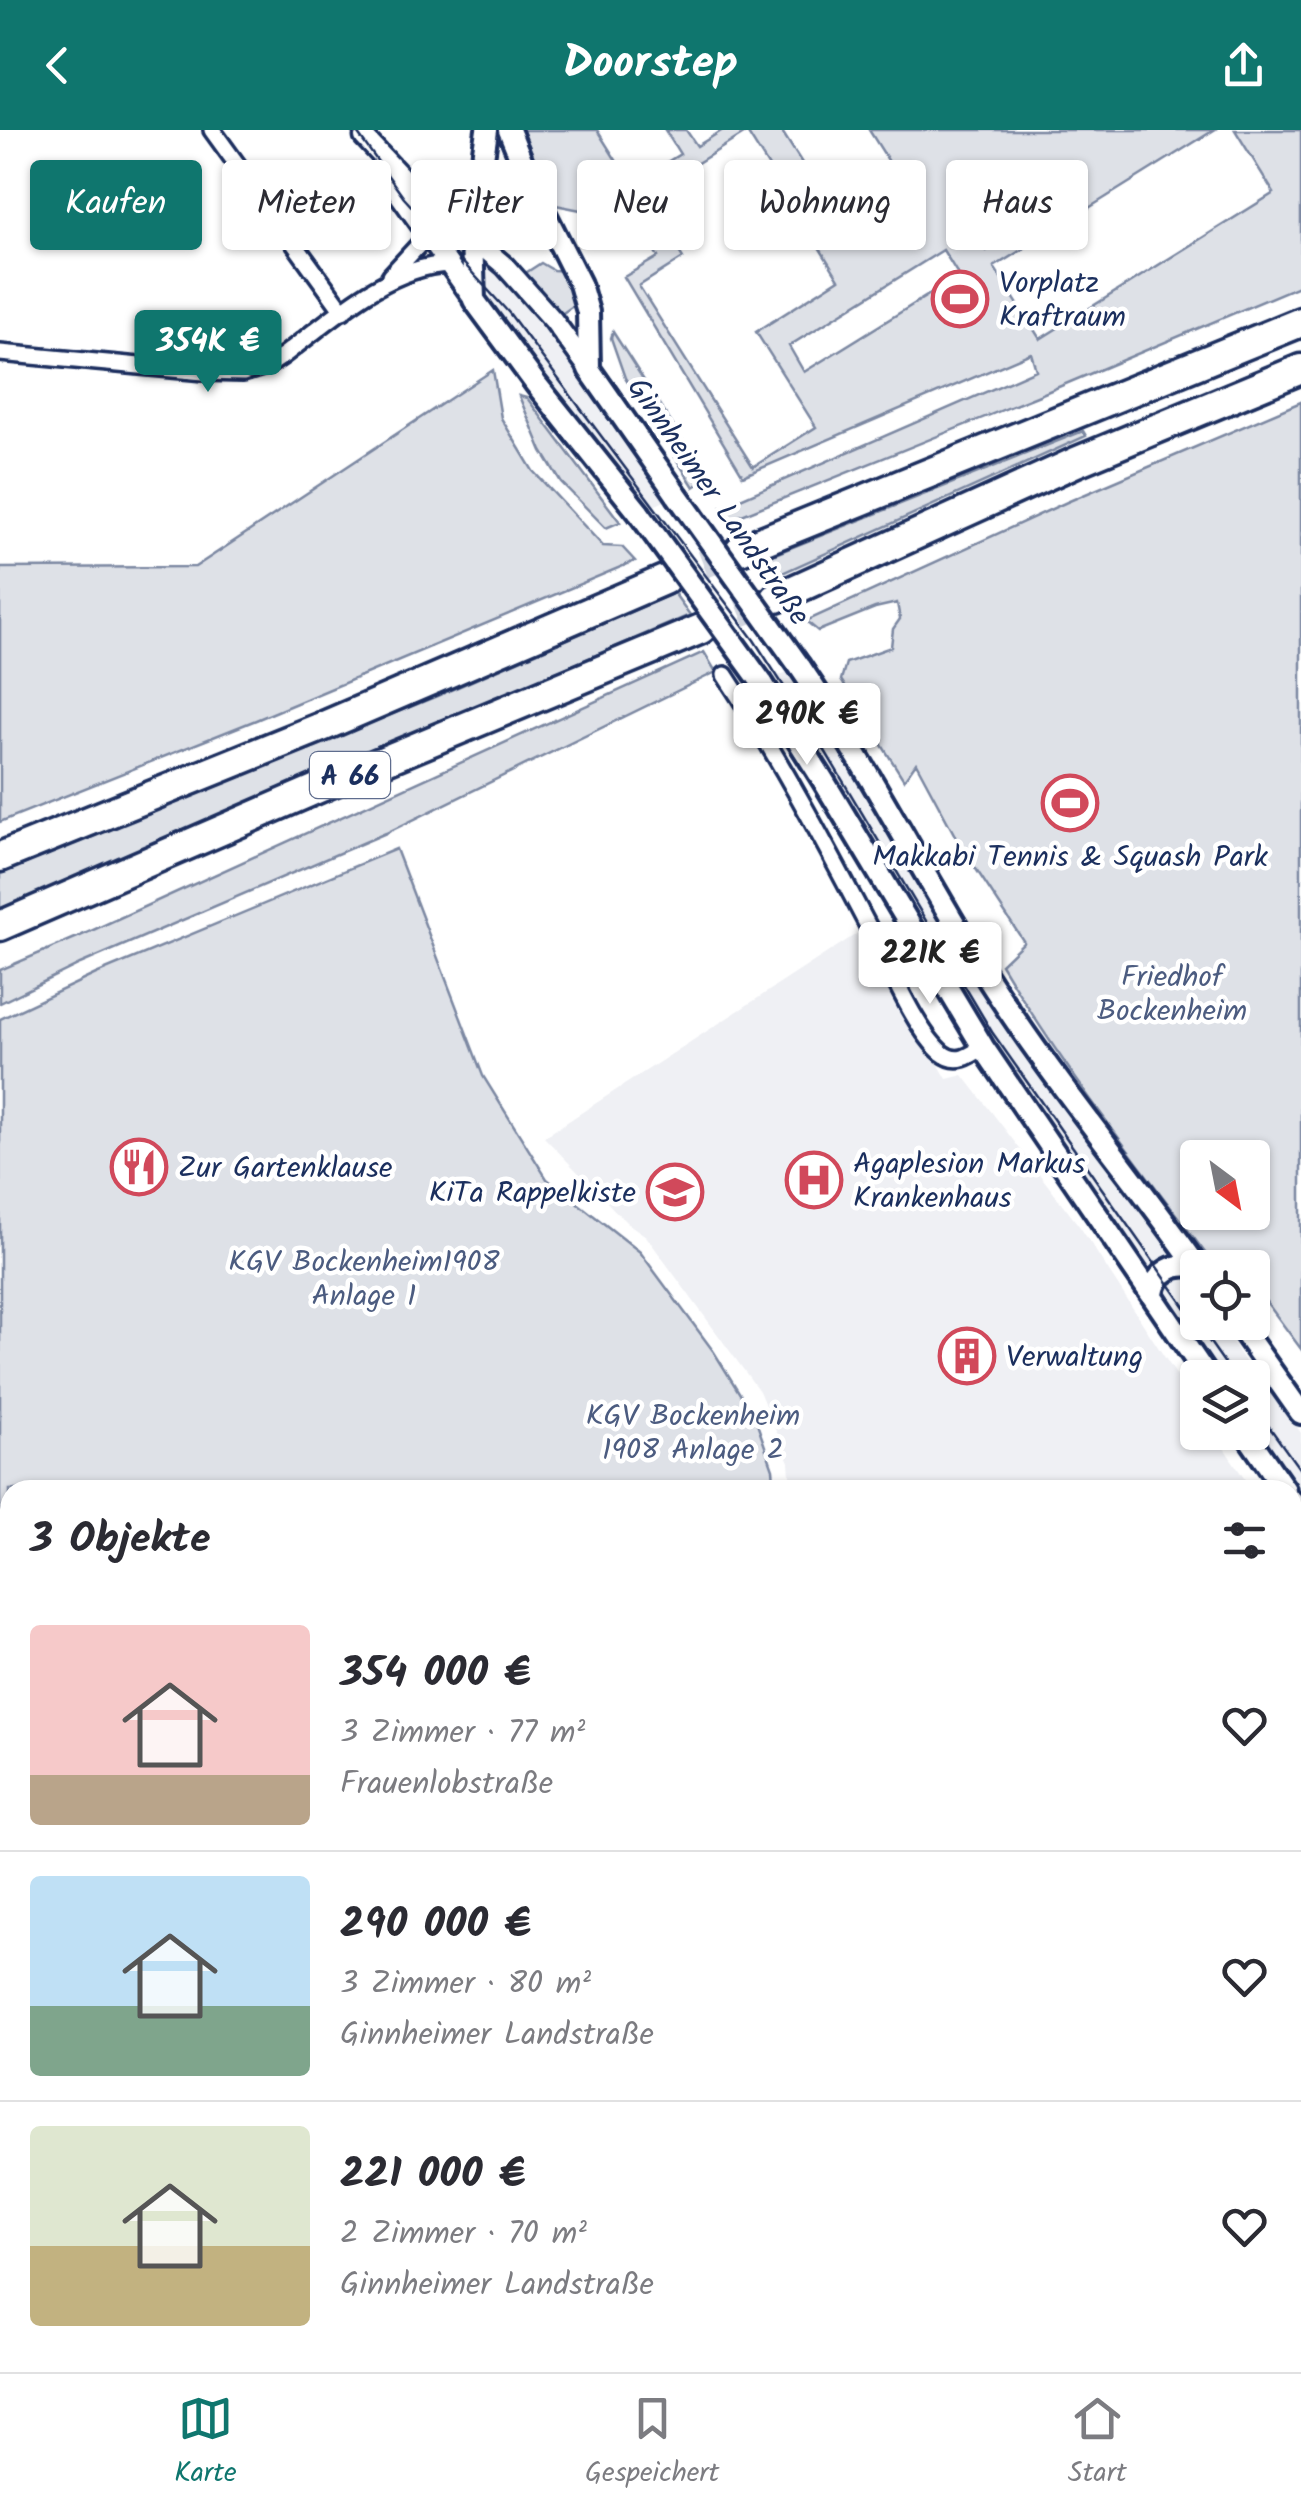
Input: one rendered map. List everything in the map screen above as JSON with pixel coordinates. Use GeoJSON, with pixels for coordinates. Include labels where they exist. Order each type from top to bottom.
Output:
{"type":"FeatureCollection","features":[{"type":"Feature","properties":{"kind":"highway"},"geometry":{"type":"LineString","coordinates":[[740,550],[1301,322]]}},
{"type":"Feature","properties":{"kind":"highway"},"geometry":{"type":"LineString","coordinates":[[776,598],[1076,462],[1301,369]]}},
{"type":"Feature","properties":{"kind":"highway","name":"A 66"},"geometry":{"type":"LineString","coordinates":[[0,857],[324,726],[664,580]]}},
{"type":"Feature","properties":{"kind":"highway","name":"A 66"},"geometry":{"type":"LineString","coordinates":[[0,926],[701,630]]}},
{"type":"Feature","properties":{"kind":"main road"},"geometry":{"type":"LineString","coordinates":[[482,160],[487,130]]}},
{"type":"Feature","properties":{"kind":"main road","name":"Ginnheimer Landstraße"},"geometry":{"type":"LineString","coordinates":[[509,130],[521,160]]}},
{"type":"Feature","properties":{"kind":"main road","name":"Ginnheimer Landstraße"},"geometry":{"type":"LineString","coordinates":[[557,238],[586,300],[588,370],[800,667],[849,742],[1000,997],[1185,1250]]}},
{"type":"Feature","properties":{"kind":"main road"},"geometry":{"type":"LineString","coordinates":[[472,250],[474,300],[762,682],[983,1048],[1196,1360]]}},
{"type":"Feature","properties":{"kind":"main road"},"geometry":{"type":"LineString","coordinates":[[1152,1294],[1156,1280],[1169,1268],[1180,1265]]}},
{"type":"Feature","properties":{"kind":"main road"},"geometry":{"type":"LineString","coordinates":[[1250,1340],[1301,1413]]}},
{"type":"Feature","properties":{"kind":"main road"},"geometry":{"type":"LineString","coordinates":[[1257,1450],[1278,1480]]}},
{"type":"Feature","properties":{"kind":"street"},"geometry":{"type":"LineString","coordinates":[[212,130],[343,311]]}},
{"type":"Feature","properties":{"kind":"street"},"geometry":{"type":"LineString","coordinates":[[362,133],[411,211]]}},
{"type":"Feature","properties":{"kind":"street","name":"Ginnheimer Landstraße"},"geometry":{"type":"LineString","coordinates":[[362,133],[411,187]]}},
{"type":"Feature","properties":{"kind":"street"},"geometry":{"type":"LineString","coordinates":[[380,286],[414,250]]}},
{"type":"Feature","properties":{"kind":"street"},"geometry":{"type":"LineString","coordinates":[[439,250],[474,300]]}},
{"type":"Feature","properties":{"kind":"street","name":"Ginnheimer Landstraße"},"geometry":{"type":"LineString","coordinates":[[487,250],[540,306],[588,370]]}},
{"type":"Feature","properties":{"kind":"street"},"geometry":{"type":"LineString","coordinates":[[0,353],[243,373],[284,356],[380,286],[424,267],[449,264]]}},
{"type":"Feature","properties":{"kind":"street"},"geometry":{"type":"LineString","coordinates":[[725,675],[826,846],[912,1011],[932,1041],[942,1053],[957,1060],[983,1048]]}},
{"type":"Feature","properties":{"kind":"shaded area"},"geometry":{"type":"Polygon","coordinates":[[[485,261],[549,330],[667,500],[647,509],[488,303],[485,261]]]}},
{"type":"Feature","properties":{"kind":"shaded area"},"geometry":{"type":"Polygon","coordinates":[[[792,670],[1004,1023],[1180,1259],[1165,1259],[1147,1275],[980,1029],[771,679],[792,670]]]}},
{"type":"Feature","properties":{"kind":"shaded area","name":"Agaplesion Markus Krankenhaus"},"geometry":{"type":"Polygon","coordinates":[[[861,931],[947,1079],[963,1075],[1080,1227],[1180,1381],[1180,1450],[1225,1450],[1245,1480],[790,1480],[789,1462],[759,1391],[646,1236],[626,1222],[544,1137],[861,931]]]}},
{"type":"Feature","properties":{"kind":"shaded area"},"geometry":{"type":"Polygon","coordinates":[[[1174,1275],[1180,1275],[1180,1323],[1160,1293],[1174,1275]]]}},
{"type":"Feature","properties":{"kind":"shaded area"},"geometry":{"type":"Polygon","coordinates":[[[1191,1340],[1231,1340],[1244,1360],[1205,1360],[1191,1340]]]}},
{"type":"Feature","properties":{"kind":"shaded area"},"geometry":{"type":"Polygon","coordinates":[[[1270,1389],[1301,1433],[1301,1480],[1294,1480],[1270,1444],[1270,1389]]]}},
{"type":"Feature","properties":{"kind":"green space"},"geometry":{"type":"Polygon","coordinates":[[[517,130],[597,130],[616,160],[577,160],[577,209],[557,205],[557,160],[530,160],[517,130]]]}},
{"type":"Feature","properties":{"kind":"green space"},"geometry":{"type":"Polygon","coordinates":[[[665,130],[686,130],[697,146],[723,130],[781,130],[800,160],[765,160],[747,132],[702,160],[670,160],[680,154],[665,130]]]}},
{"type":"Feature","properties":{"kind":"green space"},"geometry":{"type":"Polygon","coordinates":[[[869,130],[1214,130],[1088,208],[1088,160],[946,160],[946,250],[1021,250],[994,267],[1040,339],[1274,193],[1235,130],[1301,130],[1301,285],[727,521],[722,507],[1036,370],[1031,353],[743,476],[624,277],[658,257],[654,250],[678,250],[683,258],[639,286],[753,467],[816,427],[756,332],[839,279],[821,250],[926,250],[926,160],[888,160],[869,130]],[[943,250],[789,346],[804,372],[959,276],[943,250]]]}},
{"type":"Feature","properties":{"kind":"green space"},"geometry":{"type":"Polygon","coordinates":[[[541,263],[553,270],[567,271],[577,303],[560,315],[524,274],[541,263]]]}},
{"type":"Feature","properties":{"kind":"green space"},"geometry":{"type":"Polygon","coordinates":[[[613,332],[702,471],[705,480],[694,487],[625,378],[611,338],[613,332]]]}},
{"type":"Feature","properties":{"kind":"green space"},"geometry":{"type":"Polygon","coordinates":[[[493,370],[501,418],[533,471],[603,546],[622,547],[635,561],[0,822],[0,568],[195,567],[493,370]]]}},
{"type":"Feature","properties":{"kind":"green space"},"geometry":{"type":"Polygon","coordinates":[[[519,396],[527,398],[620,522],[606,528],[561,482],[542,451],[519,396]]]}},
{"type":"Feature","properties":{"kind":"green space","name":"Friedhof Bockenheim"},"geometry":{"type":"Polygon","coordinates":[[[1301,402],[1301,1349],[1270,1307],[1270,1250],[1203,1250],[1188,1230],[1270,1230],[1270,1140],[1180,1140],[1180,1219],[1104,1118],[1001,964],[1024,942],[959,843],[916,763],[904,780],[841,680],[846,663],[891,647],[893,629],[900,619],[897,603],[818,631],[806,621],[1067,502],[1301,402]]]}},
{"type":"Feature","properties":{"kind":"green space"},"geometry":{"type":"Polygon","coordinates":[[[1083,431],[1086,436],[767,580],[755,562],[1083,431]]]}},
{"type":"Feature","properties":{"kind":"green space"},"geometry":{"type":"Polygon","coordinates":[[[674,593],[690,615],[0,909],[0,874],[437,696],[674,593]]]}},
{"type":"Feature","properties":{"kind":"green space"},"geometry":{"type":"Polygon","coordinates":[[[704,652],[716,672],[386,833],[80,964],[0,1003],[0,970],[704,652]]]}},
{"type":"Feature","properties":{"kind":"green space","name":"KGV Bockenheim1908 Anlage 1"},"geometry":{"type":"Polygon","coordinates":[[[396,849],[483,1076],[547,1179],[640,1252],[714,1352],[755,1418],[774,1480],[0,1480],[0,1019],[96,974],[396,849]]]}},
{"type":"Feature","properties":{"kind":"tunnel"},"geometry":{"type":"LineString","coordinates":[[664,580],[740,550]]}},
{"type":"Feature","properties":{"kind":"tunnel"},"geometry":{"type":"LineString","coordinates":[[701,629],[776,598]]}},
{"type":"Feature","properties":{"kind":"tram line"},"geometry":{"type":"LineString","coordinates":[[355,130],[404,198],[509,313],[754,640],[821,744],[992,1032],[1222,1360]]}},
{"type":"Feature","properties":{"kind":"tram line"},"geometry":{"type":"LineString","coordinates":[[1270,1428],[1301,1471]]}},
{"type":"Feature","properties":{"kind":"place","name":"Vorplatz Kraftraum"},"geometry":{"type":"Point","coordinates":[960,299]}},
{"type":"Feature","properties":{"kind":"place","name":"Makkabi Tennis & Squash Park"},"geometry":{"type":"Point","coordinates":[1070,803]}},
{"type":"Feature","properties":{"kind":"place","name":"Zur Gartenklause"},"geometry":{"type":"Point","coordinates":[139,1167]}},
{"type":"Feature","properties":{"kind":"place","name":"Agaplesion Markus Krankenhaus"},"geometry":{"type":"Point","coordinates":[814,1180]}},
{"type":"Feature","properties":{"kind":"place","name":"KiTa Rappelkiste"},"geometry":{"type":"Point","coordinates":[675,1192]}},
{"type":"Feature","properties":{"kind":"place","name":"Verwaltung"},"geometry":{"type":"Point","coordinates":[967,1356]}},
{"type":"Feature","properties":{"kind":"park label","name":"KGV Bockenheim 1908 Anlage 2"},"geometry":{"type":"Point","coordinates":[693,1432]}}]}
